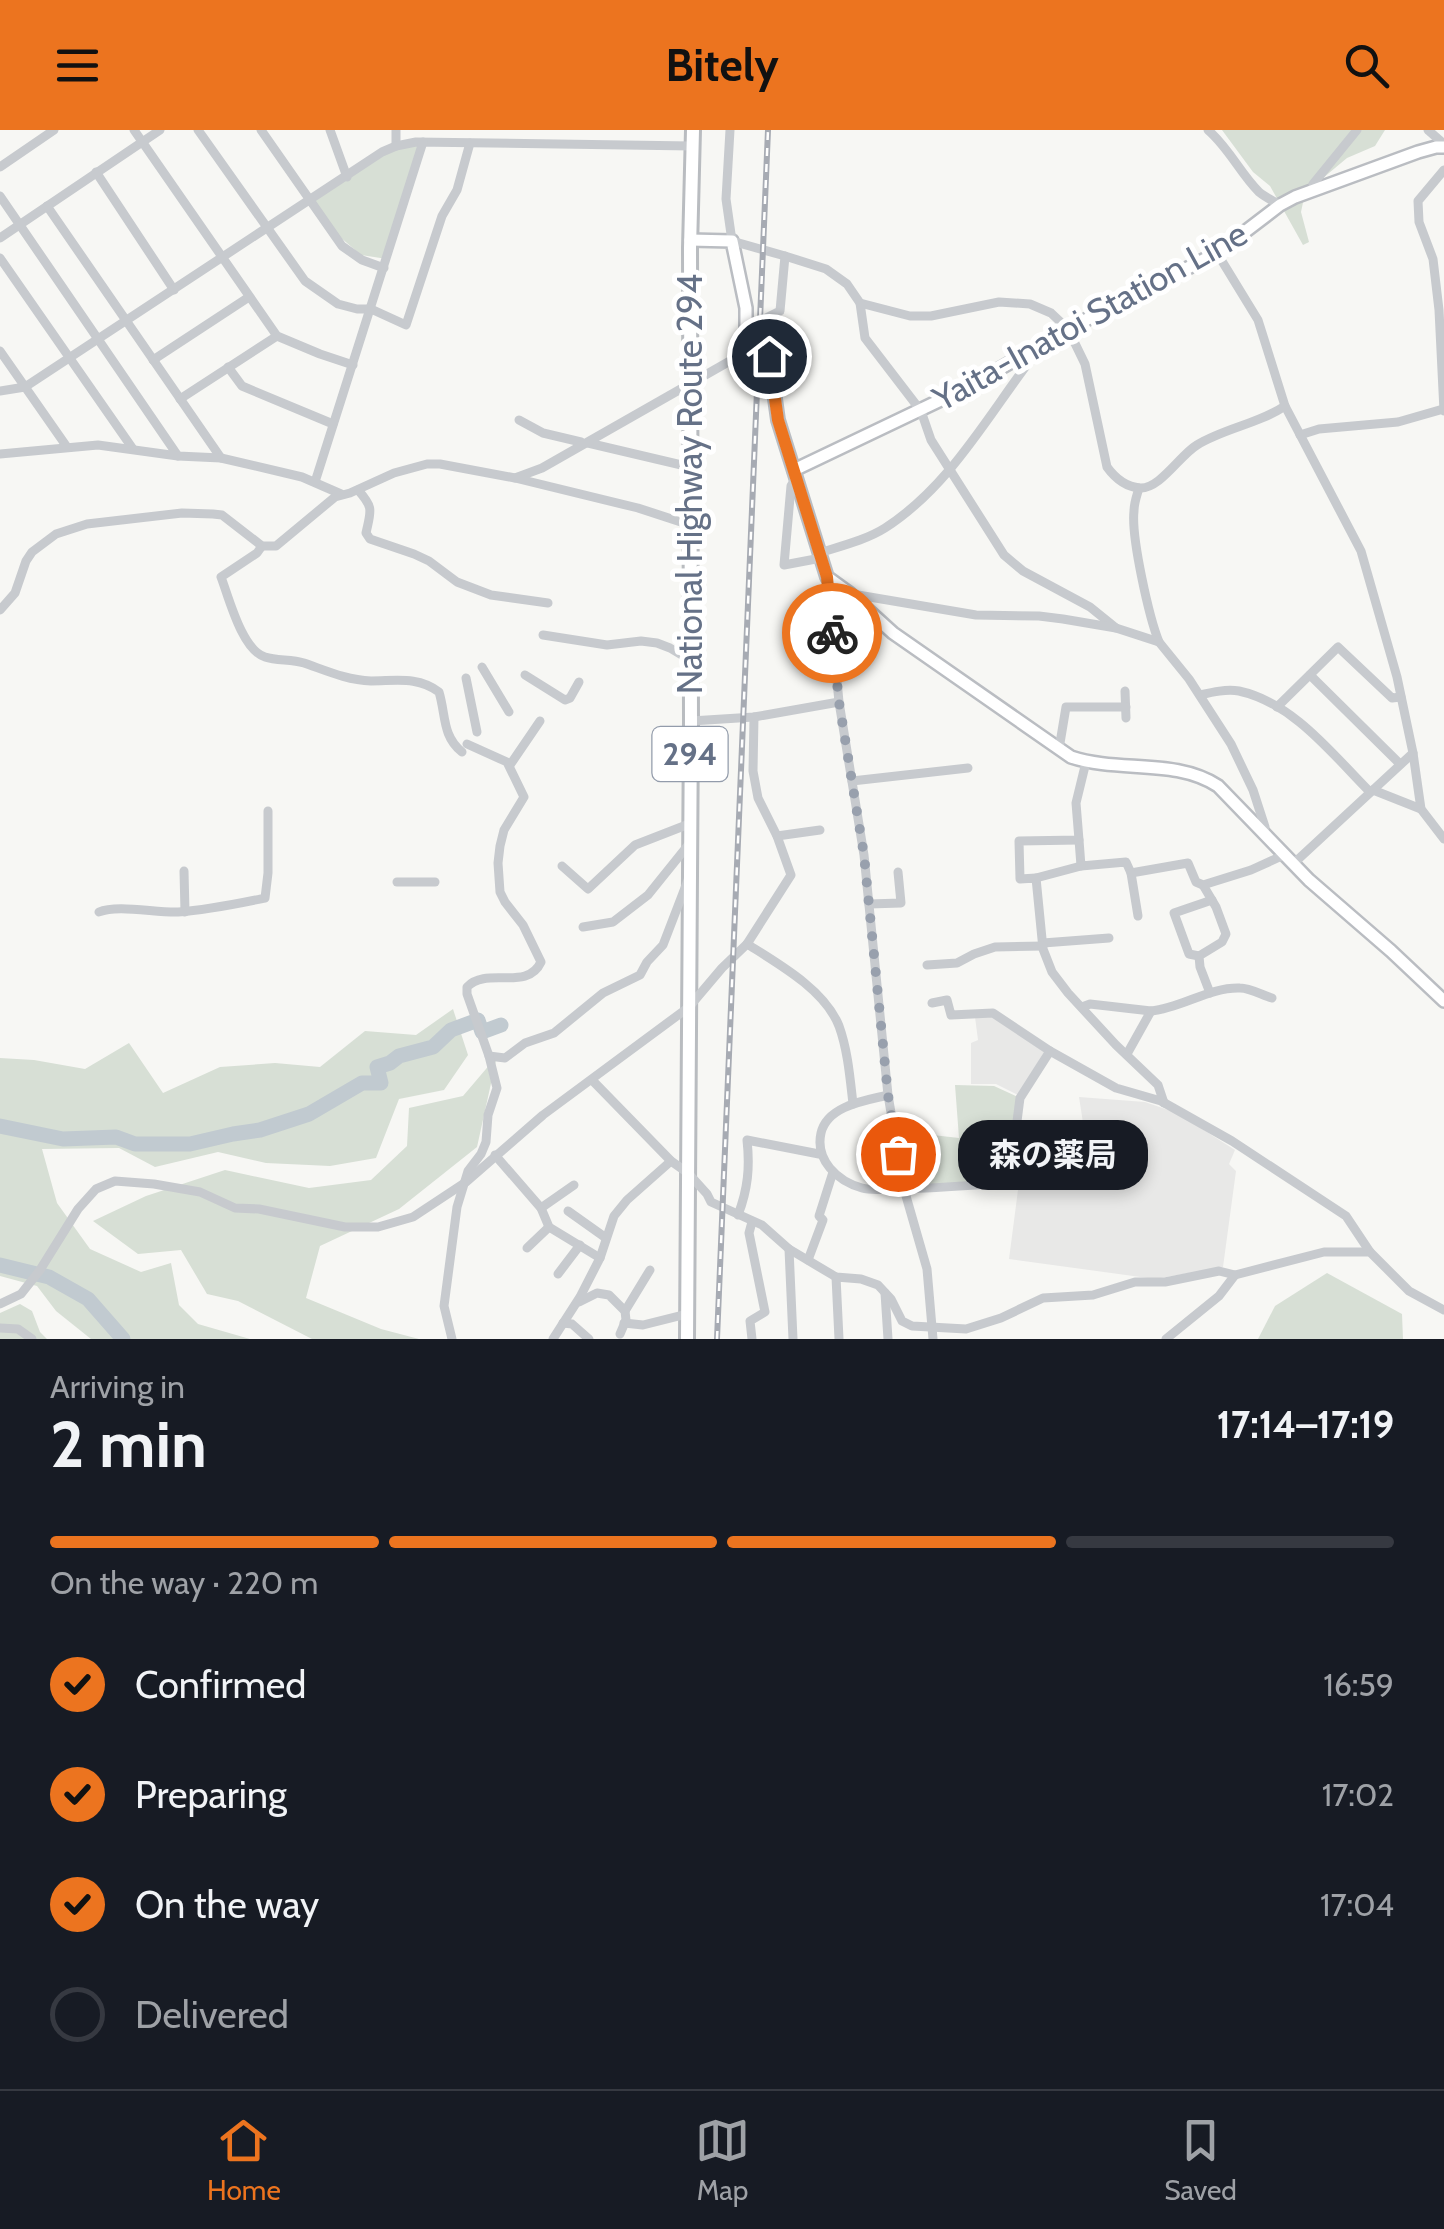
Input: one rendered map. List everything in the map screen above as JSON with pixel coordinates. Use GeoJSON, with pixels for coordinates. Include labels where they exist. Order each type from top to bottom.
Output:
{"type":"FeatureCollection","features":[{"type":"Feature","properties":{"kind":"highway","name":"National Highway Route 294"},"geometry":{"type":"LineString","coordinates":[[687,1339],[689,130]]}},
{"type":"Feature","properties":{"kind":"main road","name":"Yaita-Inatoi Station Line"},"geometry":{"type":"LineString","coordinates":[[795,474],[1217,253],[1280,205],[1443,145]]}},
{"type":"Feature","properties":{"kind":"main road"},"geometry":{"type":"LineString","coordinates":[[690,240],[732,241],[746,308],[746,344],[767,351],[778,420],[827,577],[894,633],[1059,749],[1086,762],[1189,772],[1218,786],[1308,880],[1444,1001]]}},
{"type":"Feature","properties":{"kind":"street"},"geometry":{"type":"LineString","coordinates":[[0,167],[54,130]]}},
{"type":"Feature","properties":{"kind":"street"},"geometry":{"type":"LineString","coordinates":[[134,130],[277,336],[353,365]]}},
{"type":"Feature","properties":{"kind":"street"},"geometry":{"type":"LineString","coordinates":[[0,238],[160,130]]}},
{"type":"Feature","properties":{"kind":"street"},"geometry":{"type":"LineString","coordinates":[[198,130],[304,282],[338,304],[372,309],[406,325],[442,216],[457,190],[470,143]]}},
{"type":"Feature","properties":{"kind":"street"},"geometry":{"type":"LineString","coordinates":[[260,130],[342,246],[362,260],[384,268]]}},
{"type":"Feature","properties":{"kind":"street"},"geometry":{"type":"LineString","coordinates":[[330,130],[347,176]]}},
{"type":"Feature","properties":{"kind":"street"},"geometry":{"type":"LineString","coordinates":[[396,130],[396,146]]}},
{"type":"Feature","properties":{"kind":"street"},"geometry":{"type":"LineString","coordinates":[[451,130],[451,143]]}},
{"type":"Feature","properties":{"kind":"street"},"geometry":{"type":"LineString","coordinates":[[505,130],[505,144]]}},
{"type":"Feature","properties":{"kind":"street"},"geometry":{"type":"LineString","coordinates":[[562,130],[562,143]]}},
{"type":"Feature","properties":{"kind":"street"},"geometry":{"type":"LineString","coordinates":[[614,130],[614,145]]}},
{"type":"Feature","properties":{"kind":"street"},"geometry":{"type":"LineString","coordinates":[[730,130],[726,199],[732,241],[826,269],[847,284],[860,303],[865,338],[920,411],[931,440],[1004,554],[1023,571],[1090,607],[1116,628]]}},
{"type":"Feature","properties":{"kind":"street"},"geometry":{"type":"LineString","coordinates":[[1208,130],[1224,143],[1260,192],[1280,205]]}},
{"type":"Feature","properties":{"kind":"street"},"geometry":{"type":"LineString","coordinates":[[1315,190],[1313,184],[1357,130]]}},
{"type":"Feature","properties":{"kind":"street"},"geometry":{"type":"LineString","coordinates":[[1428,130],[1443,145]]}},
{"type":"Feature","properties":{"kind":"street"},"geometry":{"type":"LineString","coordinates":[[315,482],[423,142]]}},
{"type":"Feature","properties":{"kind":"street"},"geometry":{"type":"LineString","coordinates":[[0,391],[26,387],[396,146],[423,142],[690,146]]}},
{"type":"Feature","properties":{"kind":"street"},"geometry":{"type":"LineString","coordinates":[[1300,435],[1319,429],[1398,422],[1443,410],[1440,310],[1433,258],[1419,222],[1418,201],[1444,170]]}},
{"type":"Feature","properties":{"kind":"street"},"geometry":{"type":"LineString","coordinates":[[96,172],[174,290]]}},
{"type":"Feature","properties":{"kind":"street"},"geometry":{"type":"LineString","coordinates":[[0,196],[178,456]]}},
{"type":"Feature","properties":{"kind":"street"},"geometry":{"type":"LineString","coordinates":[[47,206],[221,458]]}},
{"type":"Feature","properties":{"kind":"street"},"geometry":{"type":"LineString","coordinates":[[1217,253],[1258,320],[1285,406],[1360,551],[1401,697],[1421,809],[1444,840]]}},
{"type":"Feature","properties":{"kind":"street"},"geometry":{"type":"LineString","coordinates":[[767,351],[766,318],[780,311],[785,256]]}},
{"type":"Feature","properties":{"kind":"street"},"geometry":{"type":"LineString","coordinates":[[0,258],[133,449]]}},
{"type":"Feature","properties":{"kind":"street"},"geometry":{"type":"LineString","coordinates":[[153,360],[249,297]]}},
{"type":"Feature","properties":{"kind":"street"},"geometry":{"type":"LineString","coordinates":[[860,303],[910,316],[931,316],[998,302],[1030,304],[1052,313],[1068,329],[1085,364],[1108,467],[1116,480],[1139,488],[1151,486],[1196,445],[1285,406]]}},
{"type":"Feature","properties":{"kind":"street"},"geometry":{"type":"LineString","coordinates":[[180,399],[277,336]]}},
{"type":"Feature","properties":{"kind":"street"},"geometry":{"type":"LineString","coordinates":[[515,478],[542,468],[690,385],[744,353],[746,344]]}},
{"type":"Feature","properties":{"kind":"street"},"geometry":{"type":"LineString","coordinates":[[795,474],[784,565],[820,556],[884,529],[924,496],[951,470],[1032,358],[1035,348]]}},
{"type":"Feature","properties":{"kind":"street"},"geometry":{"type":"LineString","coordinates":[[0,351],[67,448]]}},
{"type":"Feature","properties":{"kind":"street"},"geometry":{"type":"LineString","coordinates":[[228,367],[242,386],[333,424]]}},
{"type":"Feature","properties":{"kind":"street"},"geometry":{"type":"LineString","coordinates":[[519,420],[543,433],[690,467]]}},
{"type":"Feature","properties":{"kind":"street"},"geometry":{"type":"LineString","coordinates":[[0,454],[98,445],[221,458],[315,482],[341,494]]}},
{"type":"Feature","properties":{"kind":"street"},"geometry":{"type":"LineString","coordinates":[[0,610],[15,593],[32,552],[48,538],[87,524],[198,512],[222,516],[262,546],[276,546],[341,494],[426,464],[515,478],[690,525]]}},
{"type":"Feature","properties":{"kind":"street"},"geometry":{"type":"LineString","coordinates":[[1139,488],[1133,512],[1154,630],[1231,744],[1254,790],[1265,827],[1262,832]]}},
{"type":"Feature","properties":{"kind":"street"},"geometry":{"type":"LineString","coordinates":[[358,490],[372,510],[366,533],[370,540],[414,554],[456,582],[491,595],[548,603]]}},
{"type":"Feature","properties":{"kind":"street"},"geometry":{"type":"LineString","coordinates":[[262,546],[258,553],[221,577],[235,616],[254,649],[263,657],[296,661],[351,680],[412,680],[432,686],[439,692],[450,742],[499,757],[510,765],[524,797],[504,830],[498,864],[500,892],[523,925],[541,962],[538,970],[523,976],[478,979],[467,988],[497,1088],[488,1115],[486,1142],[468,1171],[457,1208],[444,1306],[452,1339]]}},
{"type":"Feature","properties":{"kind":"street"},"geometry":{"type":"LineString","coordinates":[[827,577],[839,702],[864,855],[888,1095],[904,1189],[927,1269],[933,1339]]}},
{"type":"Feature","properties":{"kind":"street"},"geometry":{"type":"LineString","coordinates":[[849,594],[976,616],[1039,616],[1116,628],[1159,642]]}},
{"type":"Feature","properties":{"kind":"street"},"geometry":{"type":"LineString","coordinates":[[543,635],[607,644],[656,643],[690,660]]}},
{"type":"Feature","properties":{"kind":"street"},"geometry":{"type":"LineString","coordinates":[[1277,707],[1338,648],[1392,698],[1401,697]]}},
{"type":"Feature","properties":{"kind":"street"},"geometry":{"type":"LineString","coordinates":[[482,667],[508,712]]}},
{"type":"Feature","properties":{"kind":"street"},"geometry":{"type":"LineString","coordinates":[[526,675],[565,700],[578,682]]}},
{"type":"Feature","properties":{"kind":"street"},"geometry":{"type":"LineString","coordinates":[[1310,675],[1400,764]]}},
{"type":"Feature","properties":{"kind":"street"},"geometry":{"type":"LineString","coordinates":[[466,678],[477,732]]}},
{"type":"Feature","properties":{"kind":"street"},"geometry":{"type":"LineString","coordinates":[[1059,749],[1066,707],[1126,712],[1125,691]]}},
{"type":"Feature","properties":{"kind":"street"},"geometry":{"type":"LineString","coordinates":[[1200,694],[1238,691],[1277,707],[1372,791],[1421,809]]}},
{"type":"Feature","properties":{"kind":"street"},"geometry":{"type":"LineString","coordinates":[[691,720],[754,717],[839,702]]}},
{"type":"Feature","properties":{"kind":"street"},"geometry":{"type":"LineString","coordinates":[[0,1304],[21,1294],[78,1210],[104,1184],[154,1184],[200,1192],[235,1208],[362,1227],[393,1224],[413,1217],[466,1182],[544,1115],[689,1008],[747,944],[791,874],[758,798],[753,771],[754,717]]}},
{"type":"Feature","properties":{"kind":"street"},"geometry":{"type":"LineString","coordinates":[[510,765],[540,721]]}},
{"type":"Feature","properties":{"kind":"street"},"geometry":{"type":"LineString","coordinates":[[1131,873],[1188,864],[1196,882],[1202,884],[1289,860],[1412,753]]}},
{"type":"Feature","properties":{"kind":"street"},"geometry":{"type":"LineString","coordinates":[[1082,866],[1076,803],[1086,762]]}},
{"type":"Feature","properties":{"kind":"street"},"geometry":{"type":"LineString","coordinates":[[852,781],[968,768]]}},
{"type":"Feature","properties":{"kind":"street"},"geometry":{"type":"LineString","coordinates":[[99,912],[109,908],[185,912],[266,898],[268,811]]}},
{"type":"Feature","properties":{"kind":"street"},"geometry":{"type":"LineString","coordinates":[[562,866],[588,889],[634,845],[689,824]]}},
{"type":"Feature","properties":{"kind":"street"},"geometry":{"type":"LineString","coordinates":[[777,836],[820,830]]}},
{"type":"Feature","properties":{"kind":"street"},"geometry":{"type":"LineString","coordinates":[[1079,840],[1019,841],[1020,878],[1126,862],[1138,916]]}},
{"type":"Feature","properties":{"kind":"street"},"geometry":{"type":"LineString","coordinates":[[584,927],[613,922],[648,895],[689,844]]}},
{"type":"Feature","properties":{"kind":"street"},"geometry":{"type":"LineString","coordinates":[[184,871],[185,912]]}},
{"type":"Feature","properties":{"kind":"street"},"geometry":{"type":"LineString","coordinates":[[869,904],[901,903],[898,872]]}},
{"type":"Feature","properties":{"kind":"street"},"geometry":{"type":"LineString","coordinates":[[489,1056],[505,1058],[525,1043],[554,1032],[603,993],[640,974],[663,945],[688,878]]}},
{"type":"Feature","properties":{"kind":"street"},"geometry":{"type":"LineString","coordinates":[[1036,878],[1043,944],[1052,972],[1158,1084],[1164,1103]]}},
{"type":"Feature","properties":{"kind":"street"},"geometry":{"type":"LineString","coordinates":[[397,882],[435,882]]}},
{"type":"Feature","properties":{"kind":"street"},"geometry":{"type":"LineString","coordinates":[[1202,884],[1212,900],[1226,934],[1222,942],[1199,956],[1189,954],[1174,912],[1212,900]]}},
{"type":"Feature","properties":{"kind":"street"},"geometry":{"type":"LineString","coordinates":[[927,964],[958,963],[995,947],[1108,938]]}},
{"type":"Feature","properties":{"kind":"street"},"geometry":{"type":"LineString","coordinates":[[747,944],[781,964],[822,998],[838,1024],[853,1104]]}},
{"type":"Feature","properties":{"kind":"street"},"geometry":{"type":"LineString","coordinates":[[1199,956],[1210,993]]}},
{"type":"Feature","properties":{"kind":"street"},"geometry":{"type":"LineString","coordinates":[[1082,1007],[1090,1004],[1151,1011],[1170,1009],[1210,993],[1241,988],[1272,998]]}},
{"type":"Feature","properties":{"kind":"street"},"geometry":{"type":"LineString","coordinates":[[932,1003],[948,1000],[951,1015],[993,1013],[1116,1088],[1164,1103],[1232,1141],[1346,1216],[1370,1252],[1408,1291],[1444,1310]]}},
{"type":"Feature","properties":{"kind":"street"},"geometry":{"type":"LineString","coordinates":[[1126,1054],[1151,1011]]}},
{"type":"Feature","properties":{"kind":"street"},"geometry":{"type":"LineString","coordinates":[[738,1214],[750,1168],[747,1140],[819,1154],[833,1172],[864,1189],[1010,1183],[1020,1098],[1050,1051]]}},
{"type":"Feature","properties":{"kind":"street"},"geometry":{"type":"LineString","coordinates":[[592,1080],[671,1161],[688,1173],[711,1202],[762,1225],[789,1249],[836,1277],[862,1278],[878,1285],[891,1299],[902,1321],[912,1326],[966,1329],[1043,1298],[1094,1294],[1135,1282],[1165,1282],[1219,1271],[1236,1275],[1324,1252],[1370,1252]]}},
{"type":"Feature","properties":{"kind":"street"},"geometry":{"type":"LineString","coordinates":[[819,1154],[824,1124],[836,1112],[884,1096]]}},
{"type":"Feature","properties":{"kind":"street"},"geometry":{"type":"LineString","coordinates":[[495,1155],[541,1208],[549,1227],[600,1258]]}},
{"type":"Feature","properties":{"kind":"street"},"geometry":{"type":"LineString","coordinates":[[553,1339],[600,1258],[614,1216],[671,1161]]}},
{"type":"Feature","properties":{"kind":"street"},"geometry":{"type":"LineString","coordinates":[[808,1260],[823,1220],[819,1216],[833,1172]]}},
{"type":"Feature","properties":{"kind":"street"},"geometry":{"type":"LineString","coordinates":[[541,1208],[574,1184]]}},
{"type":"Feature","properties":{"kind":"street"},"geometry":{"type":"LineString","coordinates":[[568,1211],[606,1238]]}},
{"type":"Feature","properties":{"kind":"street"},"geometry":{"type":"LineString","coordinates":[[752,1222],[749,1232],[765,1312],[750,1321],[752,1339]]}},
{"type":"Feature","properties":{"kind":"street"},"geometry":{"type":"LineString","coordinates":[[527,1248],[549,1227]]}},
{"type":"Feature","properties":{"kind":"street"},"geometry":{"type":"LineString","coordinates":[[558,1274],[580,1245]]}},
{"type":"Feature","properties":{"kind":"street"},"geometry":{"type":"LineString","coordinates":[[789,1249],[793,1339]]}},
{"type":"Feature","properties":{"kind":"street"},"geometry":{"type":"LineString","coordinates":[[620,1334],[624,1311],[650,1270]]}},
{"type":"Feature","properties":{"kind":"street"},"geometry":{"type":"LineString","coordinates":[[1166,1339],[1219,1296],[1236,1275]]}},
{"type":"Feature","properties":{"kind":"street"},"geometry":{"type":"LineString","coordinates":[[836,1277],[839,1339]]}},
{"type":"Feature","properties":{"kind":"street"},"geometry":{"type":"LineString","coordinates":[[576,1303],[597,1293],[609,1296],[624,1311]]}},
{"type":"Feature","properties":{"kind":"street"},"geometry":{"type":"LineString","coordinates":[[885,1293],[888,1339]]}},
{"type":"Feature","properties":{"kind":"street"},"geometry":{"type":"LineString","coordinates":[[624,1322],[643,1324],[688,1314]]}},
{"type":"Feature","properties":{"kind":"street"},"geometry":{"type":"LineString","coordinates":[[563,1323],[572,1324],[589,1339]]}},
{"type":"Feature","properties":{"kind":"street"},"geometry":{"type":"LineString","coordinates":[[0,1328],[18,1329],[32,1339]]}},
{"type":"Feature","properties":{"kind":"shaded area"},"geometry":{"type":"Polygon","coordinates":[[[1222,130],[1385,130],[1375,146],[1347,158],[1305,193],[1301,212],[1309,242],[1303,245],[1270,186],[1253,172],[1222,130]]]}},
{"type":"Feature","properties":{"kind":"shaded area"},"geometry":{"type":"Polygon","coordinates":[[[423,142],[387,259],[361,255],[310,202],[382,152],[423,142]]]}},
{"type":"Feature","properties":{"kind":"shaded area"},"geometry":{"type":"Polygon","coordinates":[[[453,1009],[468,1055],[444,1090],[399,1099],[376,1158],[330,1166],[266,1163],[218,1152],[155,1167],[119,1148],[42,1149],[57,1203],[90,1249],[141,1272],[171,1263],[179,1305],[198,1324],[250,1339],[91,1339],[56,1311],[37,1286],[0,1276],[0,1058],[85,1069],[129,1043],[163,1093],[220,1067],[275,1063],[320,1067],[365,1031],[416,1035],[453,1009]]]}},
{"type":"Feature","properties":{"kind":"shaded area"},"geometry":{"type":"Polygon","coordinates":[[[992,1016],[1044,1052],[1018,1095],[996,1084],[971,1084],[971,1043],[978,1040],[975,1017],[992,1016]]]}},
{"type":"Feature","properties":{"kind":"shaded area"},"geometry":{"type":"Polygon","coordinates":[[[497,1056],[477,1147],[399,1209],[320,1246],[306,1298],[381,1329],[419,1339],[312,1339],[238,1301],[207,1294],[181,1250],[138,1254],[93,1221],[146,1196],[225,1170],[309,1188],[371,1180],[407,1146],[409,1108],[463,1096],[497,1056]]]}},
{"type":"Feature","properties":{"kind":"shaded area"},"geometry":{"type":"Polygon","coordinates":[[[955,1085],[994,1086],[1020,1098],[1009,1183],[904,1189],[898,1153],[916,1151],[915,1133],[959,1138],[955,1085]]]}},
{"type":"Feature","properties":{"kind":"shaded area"},"geometry":{"type":"Polygon","coordinates":[[[1079,1097],[1145,1102],[1177,1113],[1235,1150],[1229,1164],[1236,1171],[1223,1267],[1155,1279],[1009,1259],[1021,1167],[1086,1142],[1079,1097]]]}},
{"type":"Feature","properties":{"kind":"shaded area"},"geometry":{"type":"Polygon","coordinates":[[[1327,1273],[1402,1314],[1403,1339],[1258,1339],[1275,1306],[1327,1273]]]}},
{"type":"Feature","properties":{"kind":"shaded area"},"geometry":{"type":"Polygon","coordinates":[[[20,1304],[32,1311],[47,1339],[0,1339],[0,1313],[20,1304]]]}},
{"type":"Feature","properties":{"kind":"waterway"},"geometry":{"type":"LineString","coordinates":[[0,1126],[63,1139],[116,1137],[135,1144],[190,1144],[260,1130],[309,1114],[362,1083],[381,1083],[377,1067],[433,1047],[451,1030],[478,1020],[482,1032],[501,1025]]}},
{"type":"Feature","properties":{"kind":"waterway"},"geometry":{"type":"LineString","coordinates":[[0,1265],[49,1277],[88,1299],[123,1339]]}},
{"type":"Feature","properties":{"kind":"railway"},"geometry":{"type":"LineString","coordinates":[[717,1339],[768,130]]}},
{"type":"Feature","properties":{"kind":"way so far"},"geometry":{"type":"LineString","coordinates":[[832,633],[864,855],[888,1095],[898,1154]]}},
{"type":"Feature","properties":{"kind":"place","name":"森の薬局"},"geometry":{"type":"Point","coordinates":[898,1154]}},
{"type":"Feature","properties":{"kind":"route"},"geometry":{"type":"LineString","coordinates":[[769,356],[778,420],[827,577],[832,633]]}}]}
